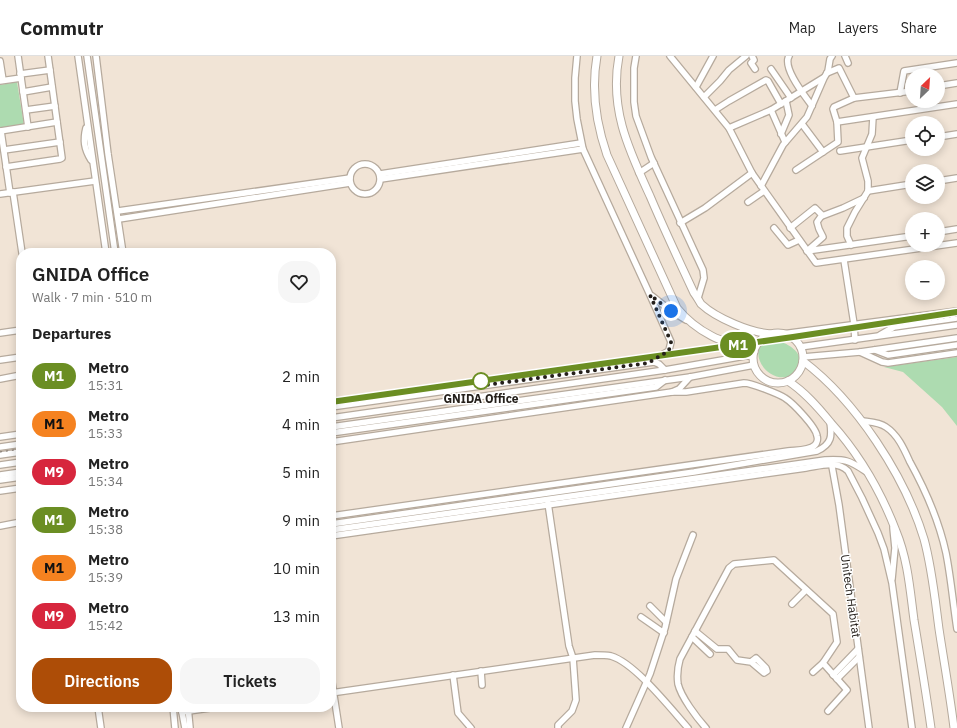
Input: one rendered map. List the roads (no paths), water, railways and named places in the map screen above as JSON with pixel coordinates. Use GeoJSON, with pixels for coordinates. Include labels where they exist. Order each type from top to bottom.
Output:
{"type":"FeatureCollection","features":[{"type":"Feature","properties":{"kind":"main road"},"geometry":{"type":"LineString","coordinates":[[597,56],[594,79],[596,115],[607,156],[677,308],[686,320],[700,330],[754,354]]}},
{"type":"Feature","properties":{"kind":"main road"},"geometry":{"type":"LineString","coordinates":[[618,56],[616,94],[626,142],[698,298],[701,303],[712,312],[731,322],[751,330],[772,334],[782,334],[792,337],[800,347],[803,359],[799,372],[788,381],[780,383],[765,379],[759,374],[754,365],[754,354],[758,344],[762,339],[772,334]]}},
{"type":"Feature","properties":{"kind":"main road"},"geometry":{"type":"LineString","coordinates":[[803,359],[820,373],[863,421],[890,464],[910,503],[924,539],[932,577],[954,728]]}},
{"type":"Feature","properties":{"kind":"main road"},"geometry":{"type":"LineString","coordinates":[[788,381],[799,388],[830,421],[861,460],[897,532],[908,570],[931,728]]}},
{"type":"Feature","properties":{"kind":"street"},"geometry":{"type":"LineString","coordinates":[[18,56],[28,127]]}},
{"type":"Feature","properties":{"kind":"street"},"geometry":{"type":"LineString","coordinates":[[6,167],[62,159],[48,56]]}},
{"type":"Feature","properties":{"kind":"street"},"geometry":{"type":"LineString","coordinates":[[78,56],[105,248]]}},
{"type":"Feature","properties":{"kind":"street"},"geometry":{"type":"LineString","coordinates":[[87,56],[115,248]]}},
{"type":"Feature","properties":{"kind":"street"},"geometry":{"type":"LineString","coordinates":[[96,56],[108,154],[118,211],[122,248]]}},
{"type":"Feature","properties":{"kind":"street"},"geometry":{"type":"LineString","coordinates":[[577,56],[575,101],[582,146],[671,342],[667,352],[648,363]]}},
{"type":"Feature","properties":{"kind":"street"},"geometry":{"type":"LineString","coordinates":[[636,56],[634,68],[634,102],[636,116],[654,163],[680,223],[705,274],[698,298]]}},
{"type":"Feature","properties":{"kind":"street"},"geometry":{"type":"LineString","coordinates":[[670,56],[728,128],[752,173],[816,263],[957,243]]}},
{"type":"Feature","properties":{"kind":"street"},"geometry":{"type":"LineString","coordinates":[[696,87],[713,56]]}},
{"type":"Feature","properties":{"kind":"street"},"geometry":{"type":"LineString","coordinates":[[704,97],[729,70],[746,56]]}},
{"type":"Feature","properties":{"kind":"street"},"geometry":{"type":"LineString","coordinates":[[752,56],[754,60],[751,63],[755,69]]}},
{"type":"Feature","properties":{"kind":"street"},"geometry":{"type":"LineString","coordinates":[[789,56],[787,62],[792,74],[801,91],[812,106]]}},
{"type":"Feature","properties":{"kind":"street"},"geometry":{"type":"LineString","coordinates":[[748,202],[763,189],[776,155],[785,142],[802,124],[812,106],[832,56]]}},
{"type":"Feature","properties":{"kind":"street"},"geometry":{"type":"LineString","coordinates":[[845,56],[848,63]]}},
{"type":"Feature","properties":{"kind":"street"},"geometry":{"type":"LineString","coordinates":[[0,61],[1,81],[50,70]]}},
{"type":"Feature","properties":{"kind":"street"},"geometry":{"type":"LineString","coordinates":[[900,93],[904,71],[957,63]]}},
{"type":"Feature","properties":{"kind":"street"},"geometry":{"type":"LineString","coordinates":[[728,128],[771,110],[837,68],[839,69],[854,98]]}},
{"type":"Feature","properties":{"kind":"street"},"geometry":{"type":"LineString","coordinates":[[771,69],[786,101],[789,115],[780,134]]}},
{"type":"Feature","properties":{"kind":"street"},"geometry":{"type":"LineString","coordinates":[[715,110],[766,80],[786,101]]}},
{"type":"Feature","properties":{"kind":"street"},"geometry":{"type":"LineString","coordinates":[[945,85],[957,83]]}},
{"type":"Feature","properties":{"kind":"street"},"geometry":{"type":"LineString","coordinates":[[23,92],[52,87]]}},
{"type":"Feature","properties":{"kind":"street"},"geometry":{"type":"LineString","coordinates":[[796,170],[838,142],[837,122],[833,108],[854,98],[905,92]]}},
{"type":"Feature","properties":{"kind":"street"},"geometry":{"type":"LineString","coordinates":[[837,122],[957,104]]}},
{"type":"Feature","properties":{"kind":"street"},"geometry":{"type":"LineString","coordinates":[[26,110],[55,106]]}},
{"type":"Feature","properties":{"kind":"street"},"geometry":{"type":"LineString","coordinates":[[771,110],[780,134],[785,142]]}},
{"type":"Feature","properties":{"kind":"street"},"geometry":{"type":"LineString","coordinates":[[850,245],[847,236],[847,228],[868,191],[868,181],[862,158],[872,134],[873,117]]}},
{"type":"Feature","properties":{"kind":"street"},"geometry":{"type":"LineString","coordinates":[[21,248],[0,131],[57,122]]}},
{"type":"Feature","properties":{"kind":"street"},"geometry":{"type":"LineString","coordinates":[[802,124],[823,152]]}},
{"type":"Feature","properties":{"kind":"street"},"geometry":{"type":"LineString","coordinates":[[945,135],[957,134]]}},
{"type":"Feature","properties":{"kind":"street"},"geometry":{"type":"LineString","coordinates":[[840,151],[905,141]]}},
{"type":"Feature","properties":{"kind":"street"},"geometry":{"type":"LineString","coordinates":[[4,150],[60,142]]}},
{"type":"Feature","properties":{"kind":"street"},"geometry":{"type":"LineString","coordinates":[[380,176],[582,146]]}},
{"type":"Feature","properties":{"kind":"street"},"geometry":{"type":"LineString","coordinates":[[639,173],[654,163]]}},
{"type":"Feature","properties":{"kind":"street"},"geometry":{"type":"LineString","coordinates":[[363,164],[373,166],[380,176],[377,188],[374,192],[365,194],[356,191],[350,180],[354,168],[363,164]]}},
{"type":"Feature","properties":{"kind":"street"},"geometry":{"type":"LineString","coordinates":[[680,223],[706,208],[752,173]]}},
{"type":"Feature","properties":{"kind":"street"},"geometry":{"type":"LineString","coordinates":[[945,180],[957,178]]}},
{"type":"Feature","properties":{"kind":"street"},"geometry":{"type":"LineString","coordinates":[[0,194],[95,180]]}},
{"type":"Feature","properties":{"kind":"street"},"geometry":{"type":"LineString","coordinates":[[118,211],[350,180]]}},
{"type":"Feature","properties":{"kind":"street"},"geometry":{"type":"LineString","coordinates":[[119,219],[350,180]]}},
{"type":"Feature","properties":{"kind":"street"},"geometry":{"type":"LineString","coordinates":[[868,191],[905,185]]}},
{"type":"Feature","properties":{"kind":"street"},"geometry":{"type":"LineString","coordinates":[[807,251],[823,237],[819,231],[817,222],[822,216],[841,209],[864,197]]}},
{"type":"Feature","properties":{"kind":"street"},"geometry":{"type":"LineString","coordinates":[[790,228],[815,208],[822,216]]}},
{"type":"Feature","properties":{"kind":"street"},"geometry":{"type":"LineString","coordinates":[[774,228],[788,245],[799,240]]}},
{"type":"Feature","properties":{"kind":"street"},"geometry":{"type":"LineString","coordinates":[[945,231],[957,229]]}},
{"type":"Feature","properties":{"kind":"street"},"geometry":{"type":"LineString","coordinates":[[807,251],[905,237]]}},
{"type":"Feature","properties":{"kind":"street"},"geometry":{"type":"LineString","coordinates":[[844,260],[855,340]]}},
{"type":"Feature","properties":{"kind":"street"},"geometry":{"type":"LineString","coordinates":[[650,295],[686,320]]}},
{"type":"Feature","properties":{"kind":"street"},"geometry":{"type":"LineString","coordinates":[[782,334],[957,311]]}},
{"type":"Feature","properties":{"kind":"street"},"geometry":{"type":"LineString","coordinates":[[878,336],[894,327],[957,318]]}},
{"type":"Feature","properties":{"kind":"street"},"geometry":{"type":"LineString","coordinates":[[800,347],[957,325]]}},
{"type":"Feature","properties":{"kind":"street"},"geometry":{"type":"LineString","coordinates":[[0,333],[16,331]]}},
{"type":"Feature","properties":{"kind":"street"},"geometry":{"type":"LineString","coordinates":[[803,359],[957,338]]}},
{"type":"Feature","properties":{"kind":"street"},"geometry":{"type":"LineString","coordinates":[[874,350],[888,355],[957,345]]}},
{"type":"Feature","properties":{"kind":"street"},"geometry":{"type":"LineString","coordinates":[[860,352],[882,362],[888,363],[957,353]]}},
{"type":"Feature","properties":{"kind":"street"},"geometry":{"type":"LineString","coordinates":[[336,417],[665,370],[754,354]]}},
{"type":"Feature","properties":{"kind":"street"},"geometry":{"type":"LineString","coordinates":[[0,360],[16,358]]}},
{"type":"Feature","properties":{"kind":"street"},"geometry":{"type":"LineString","coordinates":[[336,406],[517,380],[656,362],[665,370]]}},
{"type":"Feature","properties":{"kind":"street"},"geometry":{"type":"LineString","coordinates":[[336,426],[690,377],[754,365]]}},
{"type":"Feature","properties":{"kind":"street"},"geometry":{"type":"LineString","coordinates":[[0,379],[16,377]]}},
{"type":"Feature","properties":{"kind":"street"},"geometry":{"type":"LineString","coordinates":[[672,392],[679,389],[690,377]]}},
{"type":"Feature","properties":{"kind":"street"},"geometry":{"type":"LineString","coordinates":[[510,393],[517,380]]}},
{"type":"Feature","properties":{"kind":"street"},"geometry":{"type":"LineString","coordinates":[[336,432],[656,387],[665,380]]}},
{"type":"Feature","properties":{"kind":"street"},"geometry":{"type":"LineString","coordinates":[[336,441],[672,392],[686,392],[748,383],[782,396],[806,419],[817,436],[816,444],[811,448],[790,453]]}},
{"type":"Feature","properties":{"kind":"street"},"geometry":{"type":"LineString","coordinates":[[336,523],[547,493],[790,453],[817,451],[823,448],[830,440],[832,433],[830,421]]}},
{"type":"Feature","properties":{"kind":"street"},"geometry":{"type":"LineString","coordinates":[[863,421],[882,425],[893,433],[923,487],[933,511],[946,554],[957,629]]}},
{"type":"Feature","properties":{"kind":"street"},"geometry":{"type":"LineString","coordinates":[[0,437],[16,435]]}},
{"type":"Feature","properties":{"kind":"street"},"geometry":{"type":"LineString","coordinates":[[0,447],[16,445]]}},
{"type":"Feature","properties":{"kind":"street"},"geometry":{"type":"LineString","coordinates":[[0,455],[16,453]]}},
{"type":"Feature","properties":{"kind":"street"},"geometry":{"type":"LineString","coordinates":[[336,529],[806,468],[844,459],[867,472]]}},
{"type":"Feature","properties":{"kind":"street"},"geometry":{"type":"LineString","coordinates":[[841,466],[844,459]]}},
{"type":"Feature","properties":{"kind":"street"},"geometry":{"type":"LineString","coordinates":[[336,535],[788,465],[831,462],[848,471],[862,498],[884,549],[892,583],[912,728]]}},
{"type":"Feature","properties":{"kind":"street","name":"Unitech Habitat"},"geometry":{"type":"LineString","coordinates":[[831,462],[839,505],[869,728]]}},
{"type":"Feature","properties":{"kind":"street"},"geometry":{"type":"LineString","coordinates":[[0,466],[16,463]]}},
{"type":"Feature","properties":{"kind":"street"},"geometry":{"type":"LineString","coordinates":[[336,515],[718,464]]}},
{"type":"Feature","properties":{"kind":"street"},"geometry":{"type":"LineString","coordinates":[[788,465],[806,468]]}},
{"type":"Feature","properties":{"kind":"street"},"geometry":{"type":"LineString","coordinates":[[0,475],[16,473]]}},
{"type":"Feature","properties":{"kind":"street"},"geometry":{"type":"LineString","coordinates":[[0,480],[16,478]]}},
{"type":"Feature","properties":{"kind":"street"},"geometry":{"type":"LineString","coordinates":[[0,492],[16,489]]}},
{"type":"Feature","properties":{"kind":"street"},"geometry":{"type":"LineString","coordinates":[[547,493],[569,646],[573,658],[576,700],[572,711],[558,725],[558,728]]}},
{"type":"Feature","properties":{"kind":"street"},"geometry":{"type":"LineString","coordinates":[[892,521],[895,548],[892,583]]}},
{"type":"Feature","properties":{"kind":"street"},"geometry":{"type":"LineString","coordinates":[[0,526],[16,523]]}},
{"type":"Feature","properties":{"kind":"street"},"geometry":{"type":"LineString","coordinates":[[626,728],[646,682],[664,633],[676,579],[693,535]]}},
{"type":"Feature","properties":{"kind":"street"},"geometry":{"type":"LineString","coordinates":[[706,728],[694,715],[678,683],[680,659],[729,568],[734,564],[774,560],[834,616],[837,642],[823,663],[813,672]]}},
{"type":"Feature","properties":{"kind":"street"},"geometry":{"type":"LineString","coordinates":[[792,604],[806,590]]}},
{"type":"Feature","properties":{"kind":"street"},"geometry":{"type":"LineString","coordinates":[[650,606],[666,622]]}},
{"type":"Feature","properties":{"kind":"street"},"geometry":{"type":"LineString","coordinates":[[641,617],[664,633]]}},
{"type":"Feature","properties":{"kind":"street"},"geometry":{"type":"LineString","coordinates":[[695,631],[717,649],[728,649],[737,660],[751,662]]}},
{"type":"Feature","properties":{"kind":"street"},"geometry":{"type":"LineString","coordinates":[[692,637],[710,654]]}},
{"type":"Feature","properties":{"kind":"street"},"geometry":{"type":"LineString","coordinates":[[835,677],[858,649]]}},
{"type":"Feature","properties":{"kind":"street"},"geometry":{"type":"LineString","coordinates":[[336,692],[595,655],[611,656],[621,661],[646,682],[688,728]]}},
{"type":"Feature","properties":{"kind":"street"},"geometry":{"type":"LineString","coordinates":[[835,677],[859,657]]}},
{"type":"Feature","properties":{"kind":"street"},"geometry":{"type":"LineString","coordinates":[[823,663],[847,690],[828,711]]}},
{"type":"Feature","properties":{"kind":"street"},"geometry":{"type":"LineString","coordinates":[[481,671],[482,685]]}},
{"type":"Feature","properties":{"kind":"street"},"geometry":{"type":"LineString","coordinates":[[452,675],[458,713],[471,728]]}},
{"type":"Feature","properties":{"kind":"street"},"geometry":{"type":"LineString","coordinates":[[99,712],[101,728]]}},
{"type":"Feature","properties":{"kind":"street"},"geometry":{"type":"LineString","coordinates":[[174,712],[176,728]]}},
{"type":"Feature","properties":{"kind":"street"},"geometry":{"type":"LineString","coordinates":[[184,728],[185,712]]}},
{"type":"Feature","properties":{"kind":"street"},"geometry":{"type":"LineString","coordinates":[[186,712],[190,728]]}},
{"type":"Feature","properties":{"kind":"street"},"geometry":{"type":"LineString","coordinates":[[336,712],[339,728]]}},
{"type":"Feature","properties":{"kind":"railway"},"geometry":{"type":"LineString","coordinates":[[336,404],[957,316]]}},
{"type":"Feature","properties":{"kind":"railway"},"geometry":{"type":"LineString","coordinates":[[0,452],[16,450]]}},
{"type":"Feature","properties":{"kind":"metro line","name":"M1"},"geometry":{"type":"LineString","coordinates":[[336,401],[793,337],[957,312]]}},
{"type":"Feature","properties":{"kind":"place","name":"GNIDA Office"},"geometry":{"type":"Point","coordinates":[481,381]}}]}
